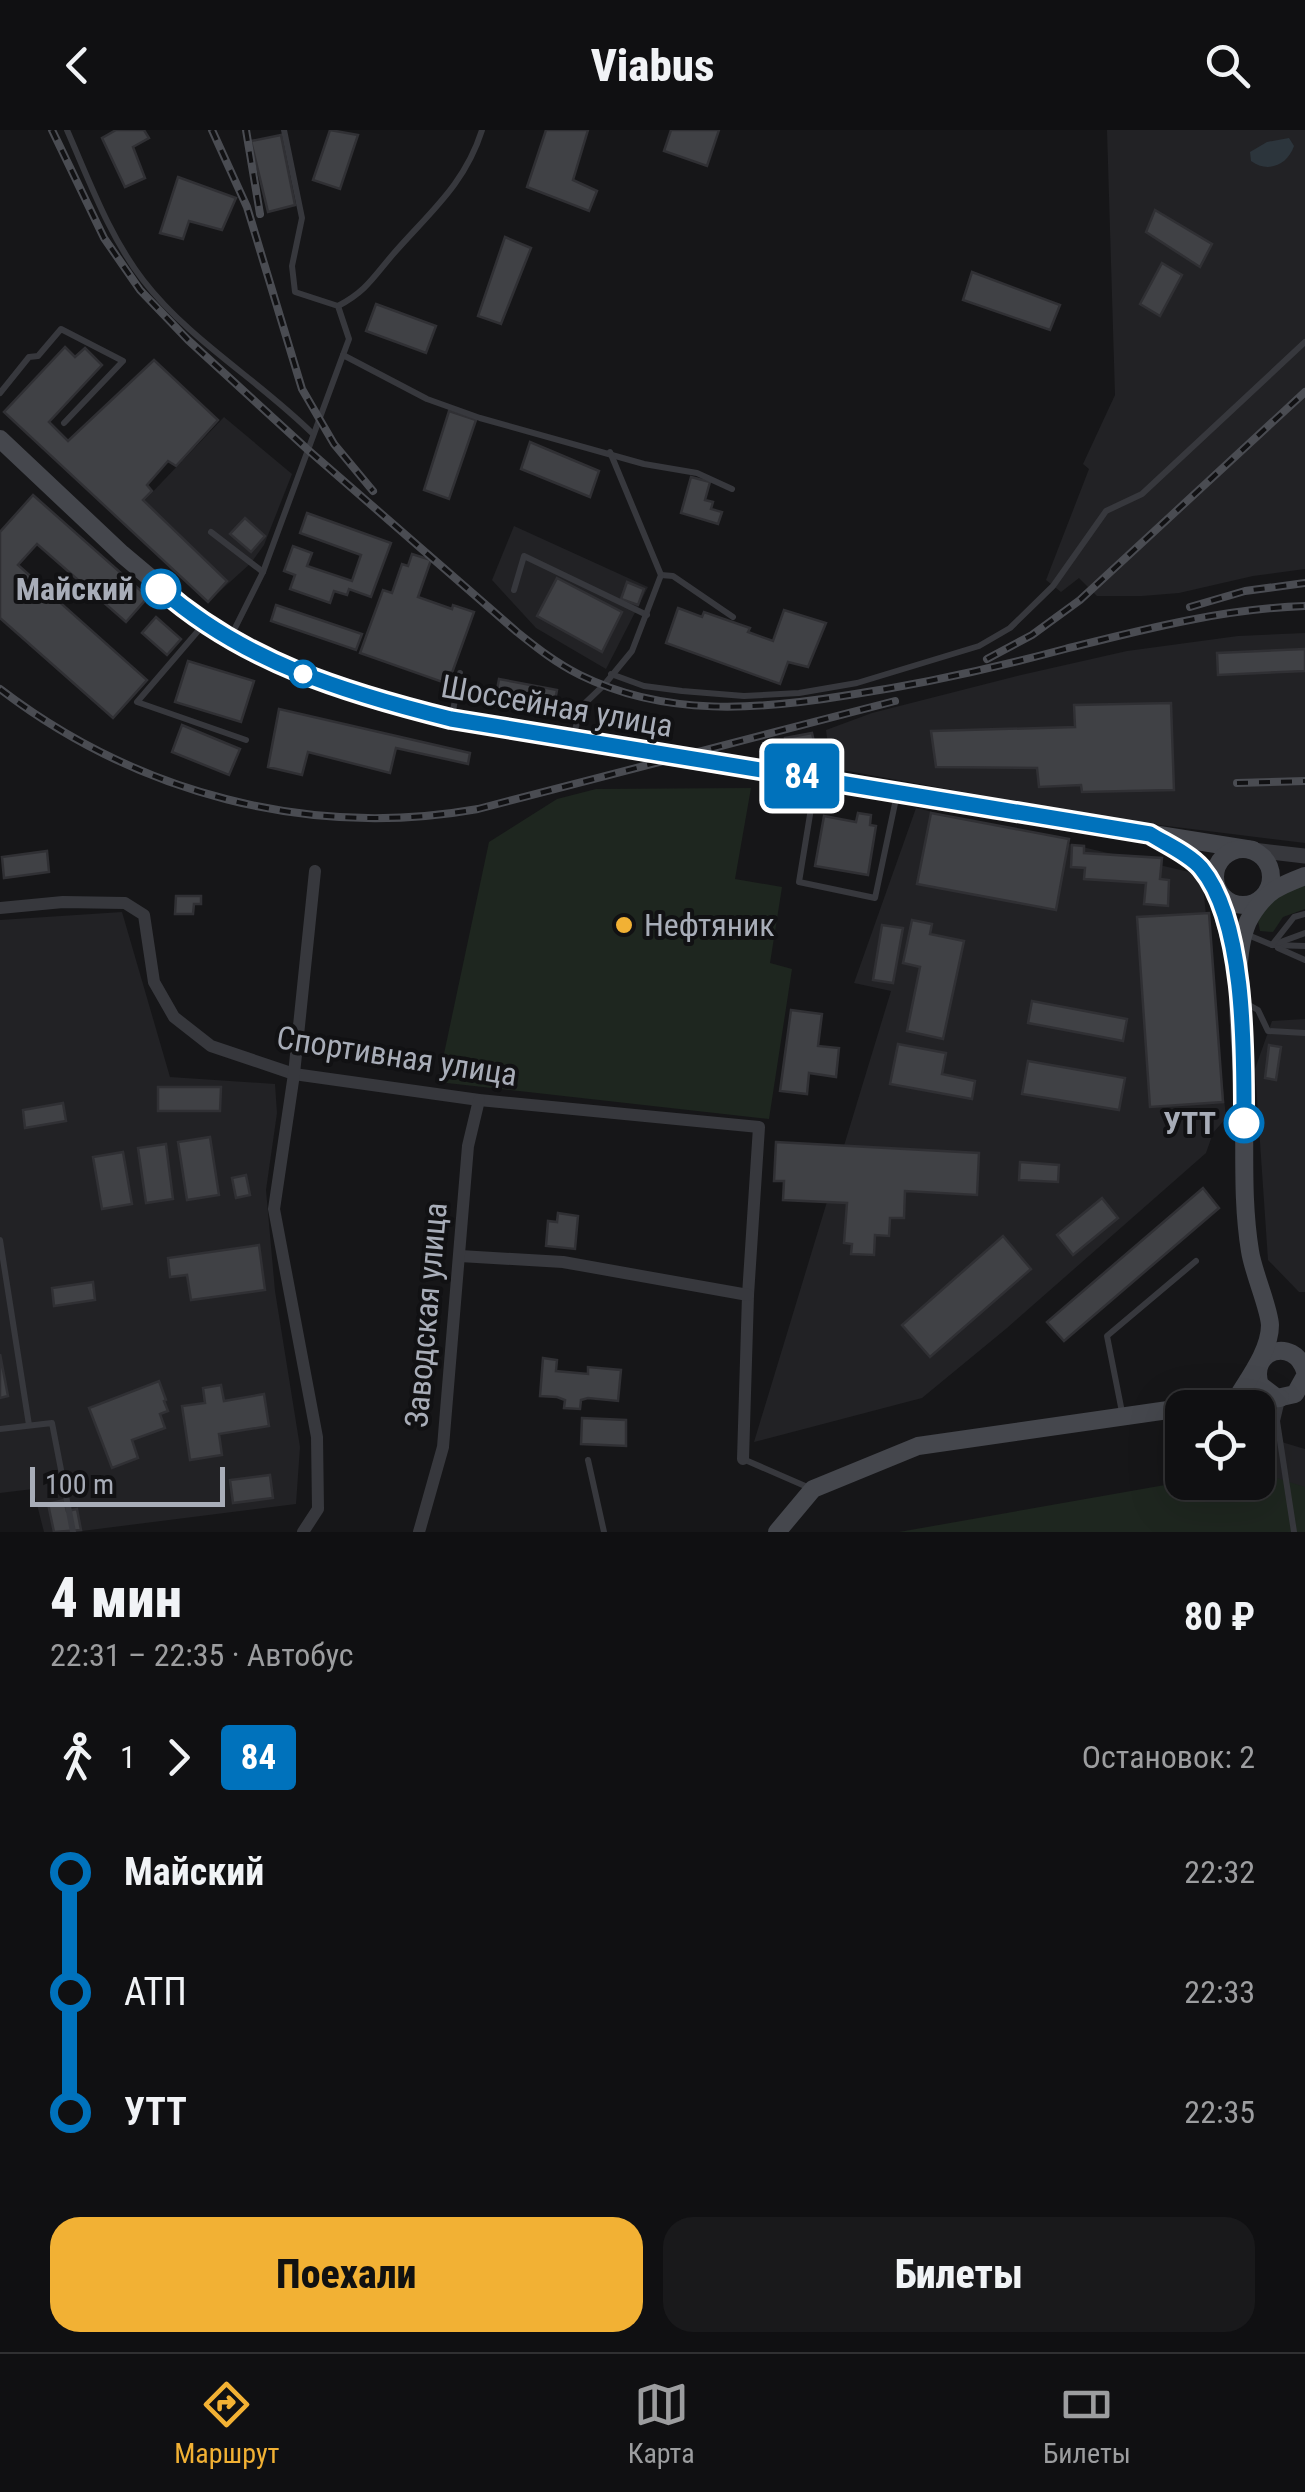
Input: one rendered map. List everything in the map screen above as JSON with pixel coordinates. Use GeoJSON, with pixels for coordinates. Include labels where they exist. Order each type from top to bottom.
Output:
{"type":"FeatureCollection","features":[{"type":"Feature","properties":{"kind":"main road","name":"Шоссейная улица"},"geometry":{"type":"LineString","coordinates":[[0,439],[122,554],[204,623],[230,640],[316,680],[378,701],[451,719],[1253,850]]}},
{"type":"Feature","properties":{"kind":"main road"},"geometry":{"type":"LineString","coordinates":[[1150,834],[1198,864],[1228,902],[1239,905],[1250,904],[1305,876]]}},
{"type":"Feature","properties":{"kind":"main road"},"geometry":{"type":"LineString","coordinates":[[1239,974],[1215,872],[1220,860],[1230,852],[1253,850],[1270,867],[1270,891],[1250,918],[1244,934],[1239,974],[1243,1210],[1252,1269],[1270,1325],[1304,1367]]}},
{"type":"Feature","properties":{"kind":"main road"},"geometry":{"type":"LineString","coordinates":[[1242,1390],[1258,1363],[1270,1325]]}},
{"type":"Feature","properties":{"kind":"main road"},"geometry":{"type":"LineString","coordinates":[[1258,1363],[1278,1350],[1293,1352],[1304,1367]]}},
{"type":"Feature","properties":{"kind":"main road"},"geometry":{"type":"LineString","coordinates":[[1258,1363],[1260,1385],[1271,1396],[1282,1398],[1294,1394],[1304,1367]]}},
{"type":"Feature","properties":{"kind":"main road"},"geometry":{"type":"LineString","coordinates":[[1275,1398],[1305,1397]]}},
{"type":"Feature","properties":{"kind":"main road"},"geometry":{"type":"LineString","coordinates":[[777,1532],[813,1489],[918,1446],[1165,1411]]}},
{"type":"Feature","properties":{"kind":"street","name":"Шоссейная улица"},"geometry":{"type":"LineString","coordinates":[[1253,850],[1305,856]]}},
{"type":"Feature","properties":{"kind":"street"},"geometry":{"type":"LineString","coordinates":[[303,1532],[318,1509],[317,1436],[274,1208],[294,1074],[315,870]]}},
{"type":"Feature","properties":{"kind":"street","name":"Спортивная улица"},"geometry":{"type":"LineString","coordinates":[[0,908],[125,902],[144,915],[154,982],[174,1016],[210,1046],[294,1074],[479,1100],[759,1128],[748,1295]]}},
{"type":"Feature","properties":{"kind":"street","name":"Заводская улица"},"geometry":{"type":"LineString","coordinates":[[419,1532],[443,1447],[468,1146],[479,1100]]}},
{"type":"Feature","properties":{"kind":"street"},"geometry":{"type":"LineString","coordinates":[[460,1256],[563,1262],[748,1295],[743,1459]]}},
{"type":"Feature","properties":{"kind":"lane"},"geometry":{"type":"LineString","coordinates":[[67,130],[102,208],[143,280],[187,326],[271,394],[313,434]]}},
{"type":"Feature","properties":{"kind":"lane"},"geometry":{"type":"LineString","coordinates":[[284,130],[302,218],[292,266],[296,292],[338,306]]}},
{"type":"Feature","properties":{"kind":"lane"},"geometry":{"type":"LineString","coordinates":[[338,306],[370,285],[394,253],[444,202],[482,130]]}},
{"type":"Feature","properties":{"kind":"lane"},"geometry":{"type":"LineString","coordinates":[[230,640],[263,572],[349,339],[338,306]]}},
{"type":"Feature","properties":{"kind":"lane"},"geometry":{"type":"LineString","coordinates":[[0,393],[29,357],[38,356],[60,329],[123,362],[64,423]]}},
{"type":"Feature","properties":{"kind":"lane"},"geometry":{"type":"LineString","coordinates":[[611,674],[644,686],[682,692],[744,696],[799,693],[856,683],[980,646],[1010,628],[1053,586],[1106,510],[1142,494],[1305,342]]}},
{"type":"Feature","properties":{"kind":"lane"},"geometry":{"type":"LineString","coordinates":[[343,355],[445,406],[644,464],[697,473],[732,489]]}},
{"type":"Feature","properties":{"kind":"lane"},"geometry":{"type":"LineString","coordinates":[[572,739],[581,707],[632,651],[660,575],[610,452]]}},
{"type":"Feature","properties":{"kind":"lane"},"geometry":{"type":"LineString","coordinates":[[211,532],[263,572]]}},
{"type":"Feature","properties":{"kind":"lane"},"geometry":{"type":"LineString","coordinates":[[514,590],[524,556],[647,615]]}},
{"type":"Feature","properties":{"kind":"lane"},"geometry":{"type":"LineString","coordinates":[[660,575],[673,576],[733,616]]}},
{"type":"Feature","properties":{"kind":"lane"},"geometry":{"type":"LineString","coordinates":[[204,623],[137,702],[246,740]]}},
{"type":"Feature","properties":{"kind":"lane"},"geometry":{"type":"LineString","coordinates":[[451,719],[460,673]]}},
{"type":"Feature","properties":{"kind":"lane"},"geometry":{"type":"LineString","coordinates":[[816,778],[800,882],[875,898],[898,792]]}},
{"type":"Feature","properties":{"kind":"lane"},"geometry":{"type":"LineString","coordinates":[[1272,945],[1294,917],[1305,914]]}},
{"type":"Feature","properties":{"kind":"lane"},"geometry":{"type":"LineString","coordinates":[[1272,945],[1305,933]]}},
{"type":"Feature","properties":{"kind":"lane"},"geometry":{"type":"LineString","coordinates":[[1244,934],[1305,960]]}},
{"type":"Feature","properties":{"kind":"lane"},"geometry":{"type":"LineString","coordinates":[[1272,945],[1305,946]]}},
{"type":"Feature","properties":{"kind":"lane"},"geometry":{"type":"LineString","coordinates":[[1239,999],[1258,1010],[1268,1031],[1305,1033]]}},
{"type":"Feature","properties":{"kind":"lane"},"geometry":{"type":"LineString","coordinates":[[0,1240],[30,1425]]}},
{"type":"Feature","properties":{"kind":"lane"},"geometry":{"type":"LineString","coordinates":[[1124,1416],[1107,1336],[1196,1261]]}},
{"type":"Feature","properties":{"kind":"lane"},"geometry":{"type":"LineString","coordinates":[[1282,1398],[1277,1422],[1294,1532]]}},
{"type":"Feature","properties":{"kind":"lane"},"geometry":{"type":"LineString","coordinates":[[0,1429],[52,1422],[73,1532]]}},
{"type":"Feature","properties":{"kind":"lane"},"geometry":{"type":"LineString","coordinates":[[743,1459],[813,1489]]}},
{"type":"Feature","properties":{"kind":"lane"},"geometry":{"type":"LineString","coordinates":[[588,1460],[604,1532]]}},
{"type":"Feature","properties":{"kind":"shaded area"},"geometry":{"type":"Polygon","coordinates":[[[1107,130],[1305,130],[1305,569],[1179,593],[1142,596],[1097,596],[1079,578],[1061,592],[1046,580],[1089,469],[1083,464],[1115,395],[1107,130]]]}},
{"type":"Feature","properties":{"kind":"shaded area"},"geometry":{"type":"Polygon","coordinates":[[[1289,138],[1294,146],[1282,163],[1263,167],[1251,161],[1250,152],[1267,142],[1289,138]]]}},
{"type":"Feature","properties":{"kind":"shaded area"},"geometry":{"type":"Polygon","coordinates":[[[224,417],[292,474],[264,545],[251,563],[209,601],[124,522],[224,417]]]}},
{"type":"Feature","properties":{"kind":"shaded area"},"geometry":{"type":"Polygon","coordinates":[[[514,526],[648,587],[606,669],[536,628],[492,580],[514,526]]]}},
{"type":"Feature","properties":{"kind":"shaded area"},"geometry":{"type":"Polygon","coordinates":[[[1305,633],[1305,843],[1119,820],[831,768],[826,730],[872,713],[1127,651],[1238,636],[1305,633]]]}},
{"type":"Feature","properties":{"kind":"shaded area","name":"Нефтяник"},"geometry":{"type":"Polygon","coordinates":[[[751,788],[735,879],[782,887],[770,963],[792,969],[769,1119],[438,1082],[489,842],[557,799],[596,789],[751,788]]]}},
{"type":"Feature","properties":{"kind":"shaded area"},"geometry":{"type":"Polygon","coordinates":[[[916,808],[1202,875],[1226,1118],[1213,1133],[1206,1153],[922,1398],[754,1442],[891,991],[854,983],[916,808]]]}},
{"type":"Feature","properties":{"kind":"shaded area"},"geometry":{"type":"Polygon","coordinates":[[[1305,883],[1305,909],[1283,917],[1273,932],[1260,931],[1258,921],[1271,900],[1305,883]]]}},
{"type":"Feature","properties":{"kind":"shaded area"},"geometry":{"type":"Polygon","coordinates":[[[122,912],[170,1077],[275,1084],[277,1113],[266,1190],[275,1291],[300,1447],[296,1504],[74,1532],[44,1532],[33,1489],[0,1493],[0,920],[122,912]]]}},
{"type":"Feature","properties":{"kind":"shaded area"},"geometry":{"type":"Polygon","coordinates":[[[1305,1019],[1305,1292],[1299,1292],[1268,1260],[1255,1069],[1272,1021],[1305,1019]]]}},
{"type":"Feature","properties":{"kind":"shaded area"},"geometry":{"type":"Polygon","coordinates":[[[1275,1440],[1305,1449],[1305,1532],[1275,1500],[1275,1440]]]}},
{"type":"Feature","properties":{"kind":"shaded area"},"geometry":{"type":"Polygon","coordinates":[[[1275,1477],[1305,1487],[1305,1532],[899,1532],[1165,1485],[1165,1500],[1275,1500],[1275,1477]]]}},
{"type":"Feature","properties":{"kind":"building"},"geometry":{"type":"Polygon","coordinates":[[[116,130],[144,130],[149,138],[133,147],[145,178],[125,187],[102,138],[116,130]]]}},
{"type":"Feature","properties":{"kind":"building"},"geometry":{"type":"Polygon","coordinates":[[[330,130],[358,135],[340,189],[313,180],[330,130]]]}},
{"type":"Feature","properties":{"kind":"building"},"geometry":{"type":"Polygon","coordinates":[[[546,130],[588,130],[573,180],[597,191],[589,211],[527,187],[546,130]]]}},
{"type":"Feature","properties":{"kind":"building"},"geometry":{"type":"Polygon","coordinates":[[[671,130],[719,130],[707,166],[664,151],[671,130]]]}},
{"type":"Feature","properties":{"kind":"building"},"geometry":{"type":"Polygon","coordinates":[[[281,135],[295,205],[268,212],[251,141],[281,135]]]}},
{"type":"Feature","properties":{"kind":"building"},"geometry":{"type":"Polygon","coordinates":[[[178,177],[236,198],[222,230],[189,221],[183,239],[160,233],[178,177]]]}},
{"type":"Feature","properties":{"kind":"building"},"geometry":{"type":"Polygon","coordinates":[[[1155,210],[1212,244],[1200,267],[1146,232],[1155,210]]]}},
{"type":"Feature","properties":{"kind":"building"},"geometry":{"type":"Polygon","coordinates":[[[505,237],[531,248],[501,324],[478,316],[505,237]]]}},
{"type":"Feature","properties":{"kind":"building"},"geometry":{"type":"Polygon","coordinates":[[[1162,263],[1182,275],[1160,316],[1140,304],[1162,263]]]}},
{"type":"Feature","properties":{"kind":"building"},"geometry":{"type":"Polygon","coordinates":[[[972,272],[1060,305],[1050,330],[963,300],[972,272]]]}},
{"type":"Feature","properties":{"kind":"building"},"geometry":{"type":"Polygon","coordinates":[[[376,304],[436,326],[426,353],[366,331],[376,304]]]}},
{"type":"Feature","properties":{"kind":"building"},"geometry":{"type":"Polygon","coordinates":[[[65,347],[75,357],[85,348],[102,365],[49,422],[68,441],[154,360],[218,420],[176,466],[168,461],[147,485],[152,491],[143,500],[227,581],[208,602],[4,412],[65,347]]]}},
{"type":"Feature","properties":{"kind":"building"},"geometry":{"type":"Polygon","coordinates":[[[449,411],[476,420],[449,499],[424,490],[449,411]]]}},
{"type":"Feature","properties":{"kind":"building"},"geometry":{"type":"Polygon","coordinates":[[[530,442],[599,471],[590,497],[521,469],[530,442]]]}},
{"type":"Feature","properties":{"kind":"building"},"geometry":{"type":"Polygon","coordinates":[[[691,477],[710,482],[705,500],[713,502],[711,509],[722,512],[718,524],[681,513],[691,477]]]}},
{"type":"Feature","properties":{"kind":"building"},"geometry":{"type":"Polygon","coordinates":[[[33,495],[148,597],[126,622],[37,544],[18,565],[147,680],[113,718],[0,618],[0,532],[33,495]]]}},
{"type":"Feature","properties":{"kind":"building"},"geometry":{"type":"Polygon","coordinates":[[[307,513],[391,543],[371,597],[349,589],[347,595],[334,591],[330,603],[290,589],[295,575],[284,571],[293,546],[312,553],[307,566],[352,581],[361,555],[300,533],[307,513]]]}},
{"type":"Feature","properties":{"kind":"building"},"geometry":{"type":"Polygon","coordinates":[[[245,518],[265,536],[251,552],[230,534],[245,518]]]}},
{"type":"Feature","properties":{"kind":"building"},"geometry":{"type":"Polygon","coordinates":[[[412,554],[431,560],[418,597],[474,612],[448,684],[360,653],[383,590],[392,593],[402,564],[408,566],[412,554]]]}},
{"type":"Feature","properties":{"kind":"building"},"geometry":{"type":"Polygon","coordinates":[[[557,578],[622,612],[602,652],[537,616],[557,578]]]}},
{"type":"Feature","properties":{"kind":"building"},"geometry":{"type":"Polygon","coordinates":[[[627,582],[644,589],[638,605],[621,599],[627,582]]]}},
{"type":"Feature","properties":{"kind":"building"},"geometry":{"type":"Polygon","coordinates":[[[276,605],[362,634],[356,650],[271,621],[276,605]]]}},
{"type":"Feature","properties":{"kind":"building"},"geometry":{"type":"Polygon","coordinates":[[[678,608],[702,617],[704,612],[750,628],[748,632],[773,641],[784,610],[826,623],[808,667],[788,662],[780,684],[666,643],[678,608]]]}},
{"type":"Feature","properties":{"kind":"building"},"geometry":{"type":"Polygon","coordinates":[[[156,617],[181,639],[167,655],[142,633],[156,617]]]}},
{"type":"Feature","properties":{"kind":"building"},"geometry":{"type":"Polygon","coordinates":[[[1305,649],[1305,671],[1218,675],[1217,653],[1305,649]]]}},
{"type":"Feature","properties":{"kind":"building"},"geometry":{"type":"Polygon","coordinates":[[[188,661],[254,681],[241,722],[175,702],[188,661]]]}},
{"type":"Feature","properties":{"kind":"building"},"geometry":{"type":"Polygon","coordinates":[[[499,679],[557,690],[552,717],[494,706],[499,679]]]}},
{"type":"Feature","properties":{"kind":"building"},"geometry":{"type":"Polygon","coordinates":[[[1171,703],[1174,790],[1082,792],[1081,785],[1039,787],[1037,768],[936,767],[931,731],[1075,727],[1074,705],[1171,703]]]}},
{"type":"Feature","properties":{"kind":"building"},"geometry":{"type":"Polygon","coordinates":[[[279,709],[470,753],[468,764],[396,748],[390,773],[308,752],[302,775],[268,767],[279,709]]]}},
{"type":"Feature","properties":{"kind":"building"},"geometry":{"type":"Polygon","coordinates":[[[182,725],[240,749],[229,775],[172,752],[182,725]]]}},
{"type":"Feature","properties":{"kind":"building"},"geometry":{"type":"Polygon","coordinates":[[[812,733],[815,746],[788,752],[785,738],[812,733]]]}},
{"type":"Feature","properties":{"kind":"building"},"geometry":{"type":"Polygon","coordinates":[[[858,813],[871,815],[870,825],[876,826],[868,875],[815,866],[824,816],[856,822],[858,813]]]}},
{"type":"Feature","properties":{"kind":"building"},"geometry":{"type":"Polygon","coordinates":[[[931,813],[1069,839],[1056,910],[917,884],[931,813]]]}},
{"type":"Feature","properties":{"kind":"building"},"geometry":{"type":"Polygon","coordinates":[[[1072,845],[1084,846],[1084,853],[1162,858],[1160,879],[1169,880],[1168,906],[1144,904],[1146,883],[1084,879],[1085,868],[1071,867],[1072,845]]]}},
{"type":"Feature","properties":{"kind":"building"},"geometry":{"type":"Polygon","coordinates":[[[47,851],[49,872],[4,878],[2,857],[47,851]]]}},
{"type":"Feature","properties":{"kind":"building"},"geometry":{"type":"Polygon","coordinates":[[[176,896],[201,896],[201,904],[194,904],[193,914],[175,914],[176,896]]]}},
{"type":"Feature","properties":{"kind":"building"},"geometry":{"type":"Polygon","coordinates":[[[1209,913],[1223,1102],[1150,1107],[1137,917],[1209,913]]]}},
{"type":"Feature","properties":{"kind":"building"},"geometry":{"type":"Polygon","coordinates":[[[912,920],[932,924],[930,934],[964,941],[943,1039],[907,1031],[920,967],[903,963],[912,920]]]}},
{"type":"Feature","properties":{"kind":"building"},"geometry":{"type":"Polygon","coordinates":[[[882,925],[903,928],[893,983],[873,980],[882,925]]]}},
{"type":"Feature","properties":{"kind":"building"},"geometry":{"type":"Polygon","coordinates":[[[1032,1001],[1127,1019],[1123,1041],[1028,1023],[1032,1001]]]}},
{"type":"Feature","properties":{"kind":"building"},"geometry":{"type":"Polygon","coordinates":[[[791,1010],[822,1014],[818,1046],[839,1048],[836,1077],[809,1073],[807,1094],[780,1091],[791,1010]]]}},
{"type":"Feature","properties":{"kind":"building"},"geometry":{"type":"Polygon","coordinates":[[[898,1044],[946,1053],[942,1074],[975,1081],[972,1099],[890,1084],[898,1044]]]}},
{"type":"Feature","properties":{"kind":"building"},"geometry":{"type":"Polygon","coordinates":[[[1269,1045],[1281,1047],[1276,1080],[1265,1078],[1269,1045]]]}},
{"type":"Feature","properties":{"kind":"building"},"geometry":{"type":"Polygon","coordinates":[[[1028,1061],[1125,1078],[1119,1110],[1022,1094],[1028,1061]]]}},
{"type":"Feature","properties":{"kind":"building"},"geometry":{"type":"Polygon","coordinates":[[[158,1087],[221,1087],[220,1111],[158,1111],[158,1087]]]}},
{"type":"Feature","properties":{"kind":"building"},"geometry":{"type":"Polygon","coordinates":[[[63,1103],[66,1121],[25,1128],[23,1110],[63,1103]]]}},
{"type":"Feature","properties":{"kind":"building"},"geometry":{"type":"Polygon","coordinates":[[[210,1137],[219,1195],[187,1200],[178,1142],[210,1137]]]}},
{"type":"Feature","properties":{"kind":"building"},"geometry":{"type":"Polygon","coordinates":[[[776,1142],[979,1153],[977,1195],[905,1191],[904,1218],[890,1218],[889,1236],[875,1235],[874,1255],[851,1254],[852,1244],[844,1243],[847,1203],[783,1200],[784,1181],[774,1181],[776,1142]]]}},
{"type":"Feature","properties":{"kind":"building"},"geometry":{"type":"Polygon","coordinates":[[[166,1144],[173,1199],[146,1203],[138,1148],[166,1144]]]}},
{"type":"Feature","properties":{"kind":"building"},"geometry":{"type":"Polygon","coordinates":[[[123,1152],[132,1204],[102,1209],[93,1157],[123,1152]]]}},
{"type":"Feature","properties":{"kind":"building"},"geometry":{"type":"Polygon","coordinates":[[[1020,1162],[1059,1165],[1058,1182],[1019,1180],[1020,1162]]]}},
{"type":"Feature","properties":{"kind":"building"},"geometry":{"type":"Polygon","coordinates":[[[246,1175],[250,1195],[236,1198],[232,1178],[246,1175]]]}},
{"type":"Feature","properties":{"kind":"building"},"geometry":{"type":"Polygon","coordinates":[[[1203,1188],[1219,1208],[1064,1341],[1047,1322],[1203,1188]]]}},
{"type":"Feature","properties":{"kind":"building"},"geometry":{"type":"Polygon","coordinates":[[[1102,1198],[1118,1218],[1073,1255],[1057,1235],[1102,1198]]]}},
{"type":"Feature","properties":{"kind":"building"},"geometry":{"type":"Polygon","coordinates":[[[558,1213],[578,1216],[575,1249],[546,1246],[548,1221],[557,1222],[558,1213]]]}},
{"type":"Feature","properties":{"kind":"building"},"geometry":{"type":"Polygon","coordinates":[[[1003,1236],[1031,1269],[930,1357],[902,1325],[1003,1236]]]}},
{"type":"Feature","properties":{"kind":"building"},"geometry":{"type":"Polygon","coordinates":[[[259,1245],[265,1290],[191,1300],[187,1275],[170,1277],[168,1258],[259,1245]]]}},
{"type":"Feature","properties":{"kind":"building"},"geometry":{"type":"Polygon","coordinates":[[[93,1282],[95,1300],[54,1306],[52,1288],[93,1282]]]}},
{"type":"Feature","properties":{"kind":"building"},"geometry":{"type":"Polygon","coordinates":[[[0,1354],[8,1396],[0,1398],[0,1354]]]}},
{"type":"Feature","properties":{"kind":"building"},"geometry":{"type":"Polygon","coordinates":[[[543,1358],[557,1360],[556,1371],[588,1374],[588,1367],[621,1370],[618,1401],[588,1398],[581,1400],[580,1409],[564,1408],[565,1400],[540,1396],[543,1358]]]}},
{"type":"Feature","properties":{"kind":"building"},"geometry":{"type":"Polygon","coordinates":[[[159,1381],[168,1411],[160,1414],[165,1428],[132,1440],[138,1458],[112,1468],[89,1408],[159,1381]]]}},
{"type":"Feature","properties":{"kind":"building"},"geometry":{"type":"Polygon","coordinates":[[[221,1385],[224,1401],[264,1394],[269,1426],[219,1434],[222,1455],[190,1460],[182,1406],[205,1403],[203,1388],[221,1385]]]}},
{"type":"Feature","properties":{"kind":"building"},"geometry":{"type":"Polygon","coordinates":[[[582,1418],[626,1420],[626,1446],[581,1444],[582,1418]]]}},
{"type":"Feature","properties":{"kind":"building"},"geometry":{"type":"Polygon","coordinates":[[[270,1475],[273,1498],[233,1503],[230,1480],[270,1475]]]}},
{"type":"Feature","properties":{"kind":"building"},"geometry":{"type":"Polygon","coordinates":[[[64,1500],[67,1511],[77,1509],[81,1530],[54,1532],[48,1504],[64,1500]]]}},
{"type":"Feature","properties":{"kind":"railway"},"geometry":{"type":"LineString","coordinates":[[52,130],[104,238],[140,290],[188,340],[517,632],[563,665],[612,689],[678,704],[712,706],[815,700],[958,675],[1184,621],[1305,606]]}},
{"type":"Feature","properties":{"kind":"railway"},"geometry":{"type":"LineString","coordinates":[[212,130],[247,207],[302,389],[334,444],[373,491]]}},
{"type":"Feature","properties":{"kind":"railway"},"geometry":{"type":"LineString","coordinates":[[246,130],[260,214]]}},
{"type":"Feature","properties":{"kind":"railway"},"geometry":{"type":"LineString","coordinates":[[987,659],[1032,635],[1080,600],[1305,392]]}},
{"type":"Feature","properties":{"kind":"railway"},"geometry":{"type":"LineString","coordinates":[[1190,607],[1245,591],[1305,583]]}},
{"type":"Feature","properties":{"kind":"railway"},"geometry":{"type":"LineString","coordinates":[[0,689],[108,756],[166,781],[288,812],[351,818],[415,817],[478,809],[895,701]]}},
{"type":"Feature","properties":{"kind":"railway"},"geometry":{"type":"LineString","coordinates":[[1237,783],[1305,781]]}},
{"type":"Feature","properties":{"kind":"bus line","name":"84"},"geometry":{"type":"LineString","coordinates":[[161,589],[230,640],[316,680],[378,701],[451,719],[671,757],[1150,834],[1198,864],[1216,888],[1239,974],[1244,1123]]}},
{"type":"Feature","properties":{"kind":"place","name":"Майский"},"geometry":{"type":"Point","coordinates":[161,589]}},
{"type":"Feature","properties":{"kind":"place","name":"Нефтяник"},"geometry":{"type":"Point","coordinates":[624,925]}},
{"type":"Feature","properties":{"kind":"place","name":"УТТ"},"geometry":{"type":"Point","coordinates":[1244,1123]}}]}
